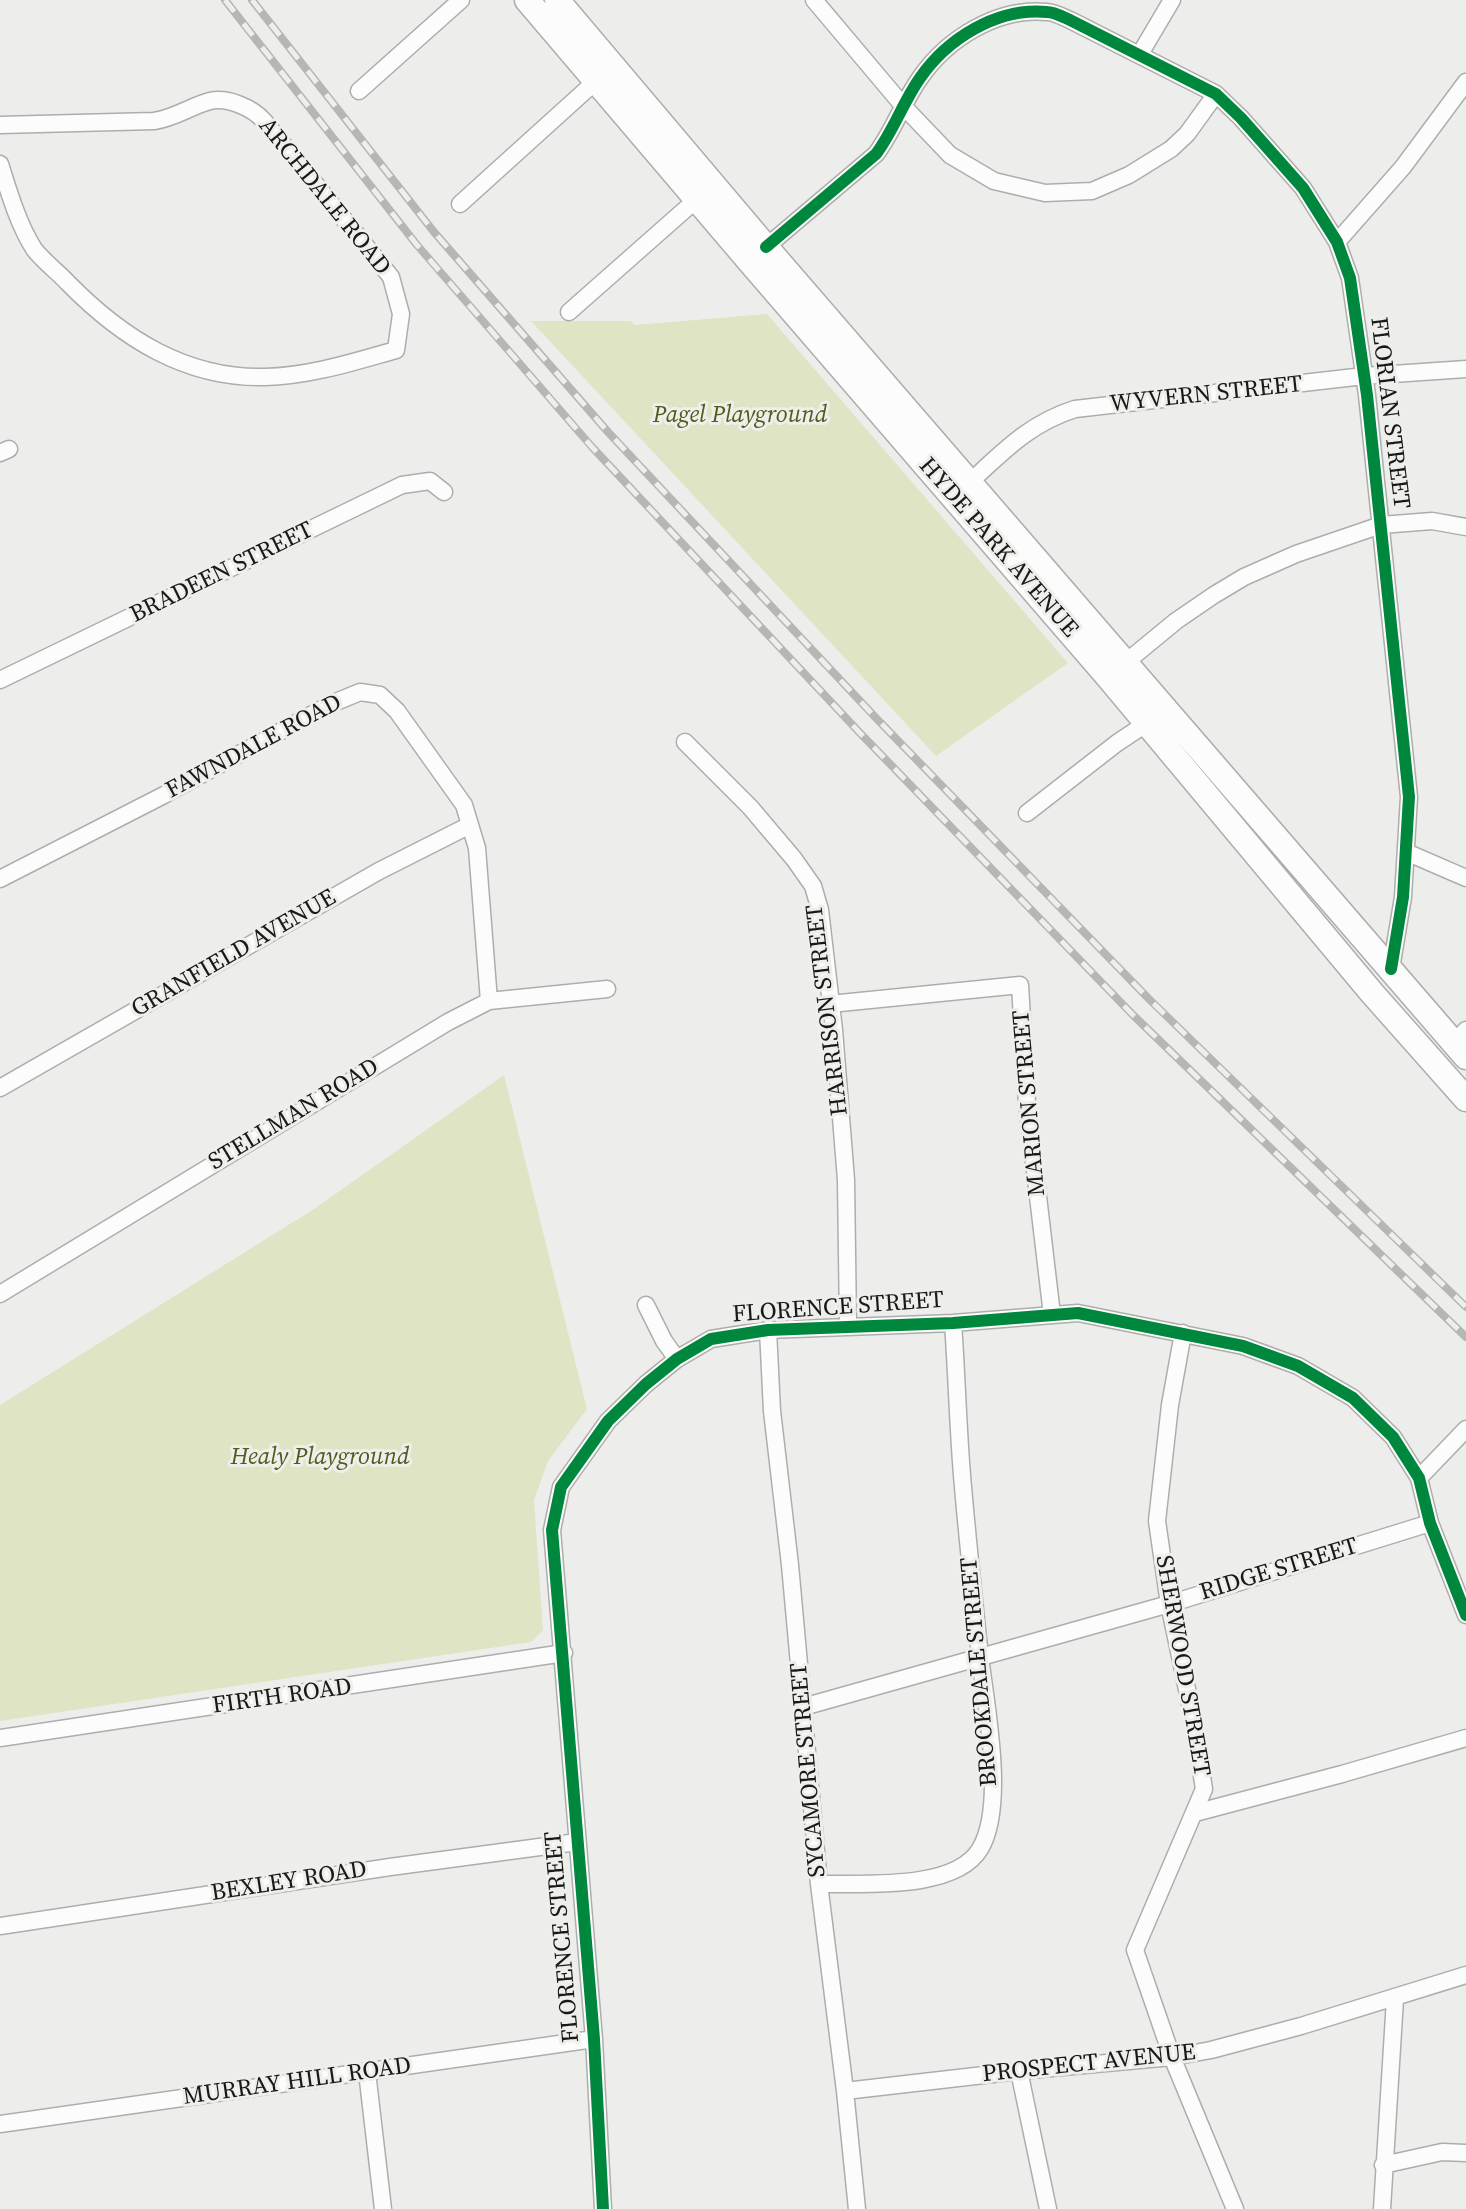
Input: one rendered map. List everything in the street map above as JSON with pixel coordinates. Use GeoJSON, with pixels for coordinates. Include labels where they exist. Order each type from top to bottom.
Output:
{"type":"FeatureCollection","features":[{"type":"Feature","properties":{"kind":"main road","name":"HYDE PARK AVENUE"},"geometry":{"type":"LineString","coordinates":[[527,0],[604,74],[1156,716],[1318,885],[1391,969],[1462,1043]]}},
{"type":"Feature","properties":{"kind":"main road","name":"HYDE PARK AVENUE"},"geometry":{"type":"LineString","coordinates":[[557,0],[604,74],[697,199],[758,255]]}},
{"type":"Feature","properties":{"kind":"main road","name":"HYDE PARK AVENUE"},"geometry":{"type":"LineString","coordinates":[[1156,716],[1297,903],[1466,1099]]}},
{"type":"Feature","properties":{"kind":"main road"},"geometry":{"type":"LineString","coordinates":[[1297,903],[1318,885]]}},
{"type":"Feature","properties":{"kind":"street"},"geometry":{"type":"LineString","coordinates":[[359,91],[461,0]]}},
{"type":"Feature","properties":{"kind":"street"},"geometry":{"type":"LineString","coordinates":[[814,0],[905,108],[950,155],[994,181],[1045,193],[1092,191],[1129,175],[1171,149],[1187,134],[1216,94]]}},
{"type":"Feature","properties":{"kind":"street"},"geometry":{"type":"LineString","coordinates":[[1140,54],[1172,0]]}},
{"type":"Feature","properties":{"kind":"street"},"geometry":{"type":"LineString","coordinates":[[758,255],[876,154],[905,108],[918,80],[956,39],[1005,16],[1048,6]]}},
{"type":"Feature","properties":{"kind":"street","name":"FLORIAN STREET"},"geometry":{"type":"LineString","coordinates":[[1048,6],[1216,94],[1303,188],[1337,242],[1350,278],[1381,525],[1409,797],[1403,897],[1391,969]]}},
{"type":"Feature","properties":{"kind":"street"},"geometry":{"type":"LineString","coordinates":[[460,204],[604,74]]}},
{"type":"Feature","properties":{"kind":"street"},"geometry":{"type":"LineString","coordinates":[[1337,242],[1403,167],[1466,82]]}},
{"type":"Feature","properties":{"kind":"street","name":"ARCHDALE ROAD"},"geometry":{"type":"LineString","coordinates":[[0,125],[154,121],[186,113],[212,100],[249,108],[264,121],[391,277],[401,314],[396,350],[293,375],[239,376],[204,370],[163,355],[125,334],[94,309],[34,249],[15,208],[0,164]]}},
{"type":"Feature","properties":{"kind":"street"},"geometry":{"type":"LineString","coordinates":[[569,312],[697,199]]}},
{"type":"Feature","properties":{"kind":"street","name":"WYVERN STREET"},"geometry":{"type":"LineString","coordinates":[[962,489],[1027,430],[1075,409],[1364,376],[1430,374],[1466,369]]}},
{"type":"Feature","properties":{"kind":"street","name":"BRADEEN STREET"},"geometry":{"type":"LineString","coordinates":[[0,680],[402,485],[430,481],[444,492]]}},
{"type":"Feature","properties":{"kind":"street"},"geometry":{"type":"LineString","coordinates":[[1116,670],[1176,621],[1244,577],[1296,554],[1381,525],[1432,521],[1466,527]]}},
{"type":"Feature","properties":{"kind":"street","name":"FAWNDALE ROAD"},"geometry":{"type":"LineString","coordinates":[[0,879],[360,692],[380,695],[397,711],[464,805],[477,848],[489,1001]]}},
{"type":"Feature","properties":{"kind":"street"},"geometry":{"type":"LineString","coordinates":[[1027,813],[1156,716]]}},
{"type":"Feature","properties":{"kind":"street","name":"HARRISON STREET"},"geometry":{"type":"LineString","coordinates":[[685,742],[750,807],[794,859],[813,886],[820,910],[846,1180],[848,1326]]}},
{"type":"Feature","properties":{"kind":"street","name":"GRANFIELD AVENUE"},"geometry":{"type":"LineString","coordinates":[[0,1088],[379,871],[470,825]]}},
{"type":"Feature","properties":{"kind":"street"},"geometry":{"type":"LineString","coordinates":[[1406,852],[1466,878]]}},
{"type":"Feature","properties":{"kind":"street","name":"MARION STREET"},"geometry":{"type":"LineString","coordinates":[[830,1004],[1020,985],[1027,1103],[1052,1315]]}},
{"type":"Feature","properties":{"kind":"street","name":"STELLMAN ROAD"},"geometry":{"type":"LineString","coordinates":[[0,1294],[353,1077],[489,1001],[607,989]]}},
{"type":"Feature","properties":{"kind":"street"},"geometry":{"type":"LineString","coordinates":[[646,1305],[677,1359]]}},
{"type":"Feature","properties":{"kind":"street","name":"FLORENCE STREET"},"geometry":{"type":"LineString","coordinates":[[603,2209],[594,2039],[552,1530],[561,1487],[578,1459],[608,1421],[677,1359],[711,1339],[768,1330],[953,1323],[1078,1313],[1271,1354],[1337,1387],[1368,1410],[1407,1456],[1419,1478],[1430,1523],[1466,1614]]}},
{"type":"Feature","properties":{"kind":"street","name":"BROOKDALE STREET"},"geometry":{"type":"LineString","coordinates":[[819,1884],[896,1882],[959,1870],[980,1850],[992,1813],[989,1721],[962,1484],[953,1323]]}},
{"type":"Feature","properties":{"kind":"street","name":"SYCAMORE STREET"},"geometry":{"type":"LineString","coordinates":[[768,1330],[772,1411],[819,1884],[857,2209]]}},
{"type":"Feature","properties":{"kind":"street","name":"SHERWOOD STREET"},"geometry":{"type":"LineString","coordinates":[[1183,1333],[1157,1506],[1169,1604],[1204,1789],[1135,1950],[1172,2057],[1235,2209]]}},
{"type":"Feature","properties":{"kind":"street"},"geometry":{"type":"LineString","coordinates":[[1419,1478],[1466,1429]]}},
{"type":"Feature","properties":{"kind":"street","name":"RIDGE STREET"},"geometry":{"type":"LineString","coordinates":[[803,1707],[1169,1604],[1430,1523]]}},
{"type":"Feature","properties":{"kind":"street","name":"FIRTH ROAD"},"geometry":{"type":"LineString","coordinates":[[0,1738],[564,1653]]}},
{"type":"Feature","properties":{"kind":"street"},"geometry":{"type":"LineString","coordinates":[[1195,1813],[1466,1738]]}},
{"type":"Feature","properties":{"kind":"street","name":"BEXLEY ROAD"},"geometry":{"type":"LineString","coordinates":[[0,1926],[577,1842]]}},
{"type":"Feature","properties":{"kind":"street","name":"PROSPECT AVENUE"},"geometry":{"type":"LineString","coordinates":[[845,2091],[1172,2057],[1211,2050],[1395,1999],[1466,1975]]}},
{"type":"Feature","properties":{"kind":"street"},"geometry":{"type":"LineString","coordinates":[[1382,2209],[1395,1999]]}},
{"type":"Feature","properties":{"kind":"street","name":"MURRAY HILL ROAD"},"geometry":{"type":"LineString","coordinates":[[0,2124],[594,2039]]}},
{"type":"Feature","properties":{"kind":"street"},"geometry":{"type":"LineString","coordinates":[[1019,2071],[1048,2209]]}},
{"type":"Feature","properties":{"kind":"street"},"geometry":{"type":"LineString","coordinates":[[367,2072],[383,2209]]}},
{"type":"Feature","properties":{"kind":"street"},"geometry":{"type":"LineString","coordinates":[[1383,2165],[1442,2152],[1466,2153]]}},
{"type":"Feature","properties":{"kind":"green space","name":"Pagel Playground"},"geometry":{"type":"Polygon","coordinates":[[[767,314],[1068,663],[936,756],[531,321],[631,321],[635,325],[767,314]]]}},
{"type":"Feature","properties":{"kind":"green space","name":"Healy Playground"},"geometry":{"type":"Polygon","coordinates":[[[504,1075],[587,1409],[548,1461],[534,1500],[543,1630],[531,1642],[0,1721],[0,1405],[314,1209],[504,1075]]]}},
{"type":"Feature","properties":{"kind":"railway"},"geometry":{"type":"LineString","coordinates":[[225,0],[417,245],[592,447],[860,733],[1133,1015],[1466,1337]]}},
{"type":"Feature","properties":{"kind":"railway"},"geometry":{"type":"LineString","coordinates":[[252,0],[434,232],[608,432],[876,718],[1149,999],[1466,1307]]}},
{"type":"Feature","properties":{"kind":"cycle path"},"geometry":{"type":"LineString","coordinates":[[766,247],[876,154],[920,78],[944,51],[975,28],[992,20],[1028,12],[1050,12],[1061,16],[1216,94],[1303,188],[1337,242],[1350,278],[1367,395],[1409,797],[1403,897],[1391,969]]}},
{"type":"Feature","properties":{"kind":"cycle path"},"geometry":{"type":"LineString","coordinates":[[603,2209],[594,2039],[552,1530],[561,1487],[608,1421],[677,1359],[711,1339],[768,1330],[953,1323],[1078,1313],[1243,1346],[1298,1366],[1353,1398],[1393,1437],[1419,1478],[1430,1523],[1466,1615]]}}]}
